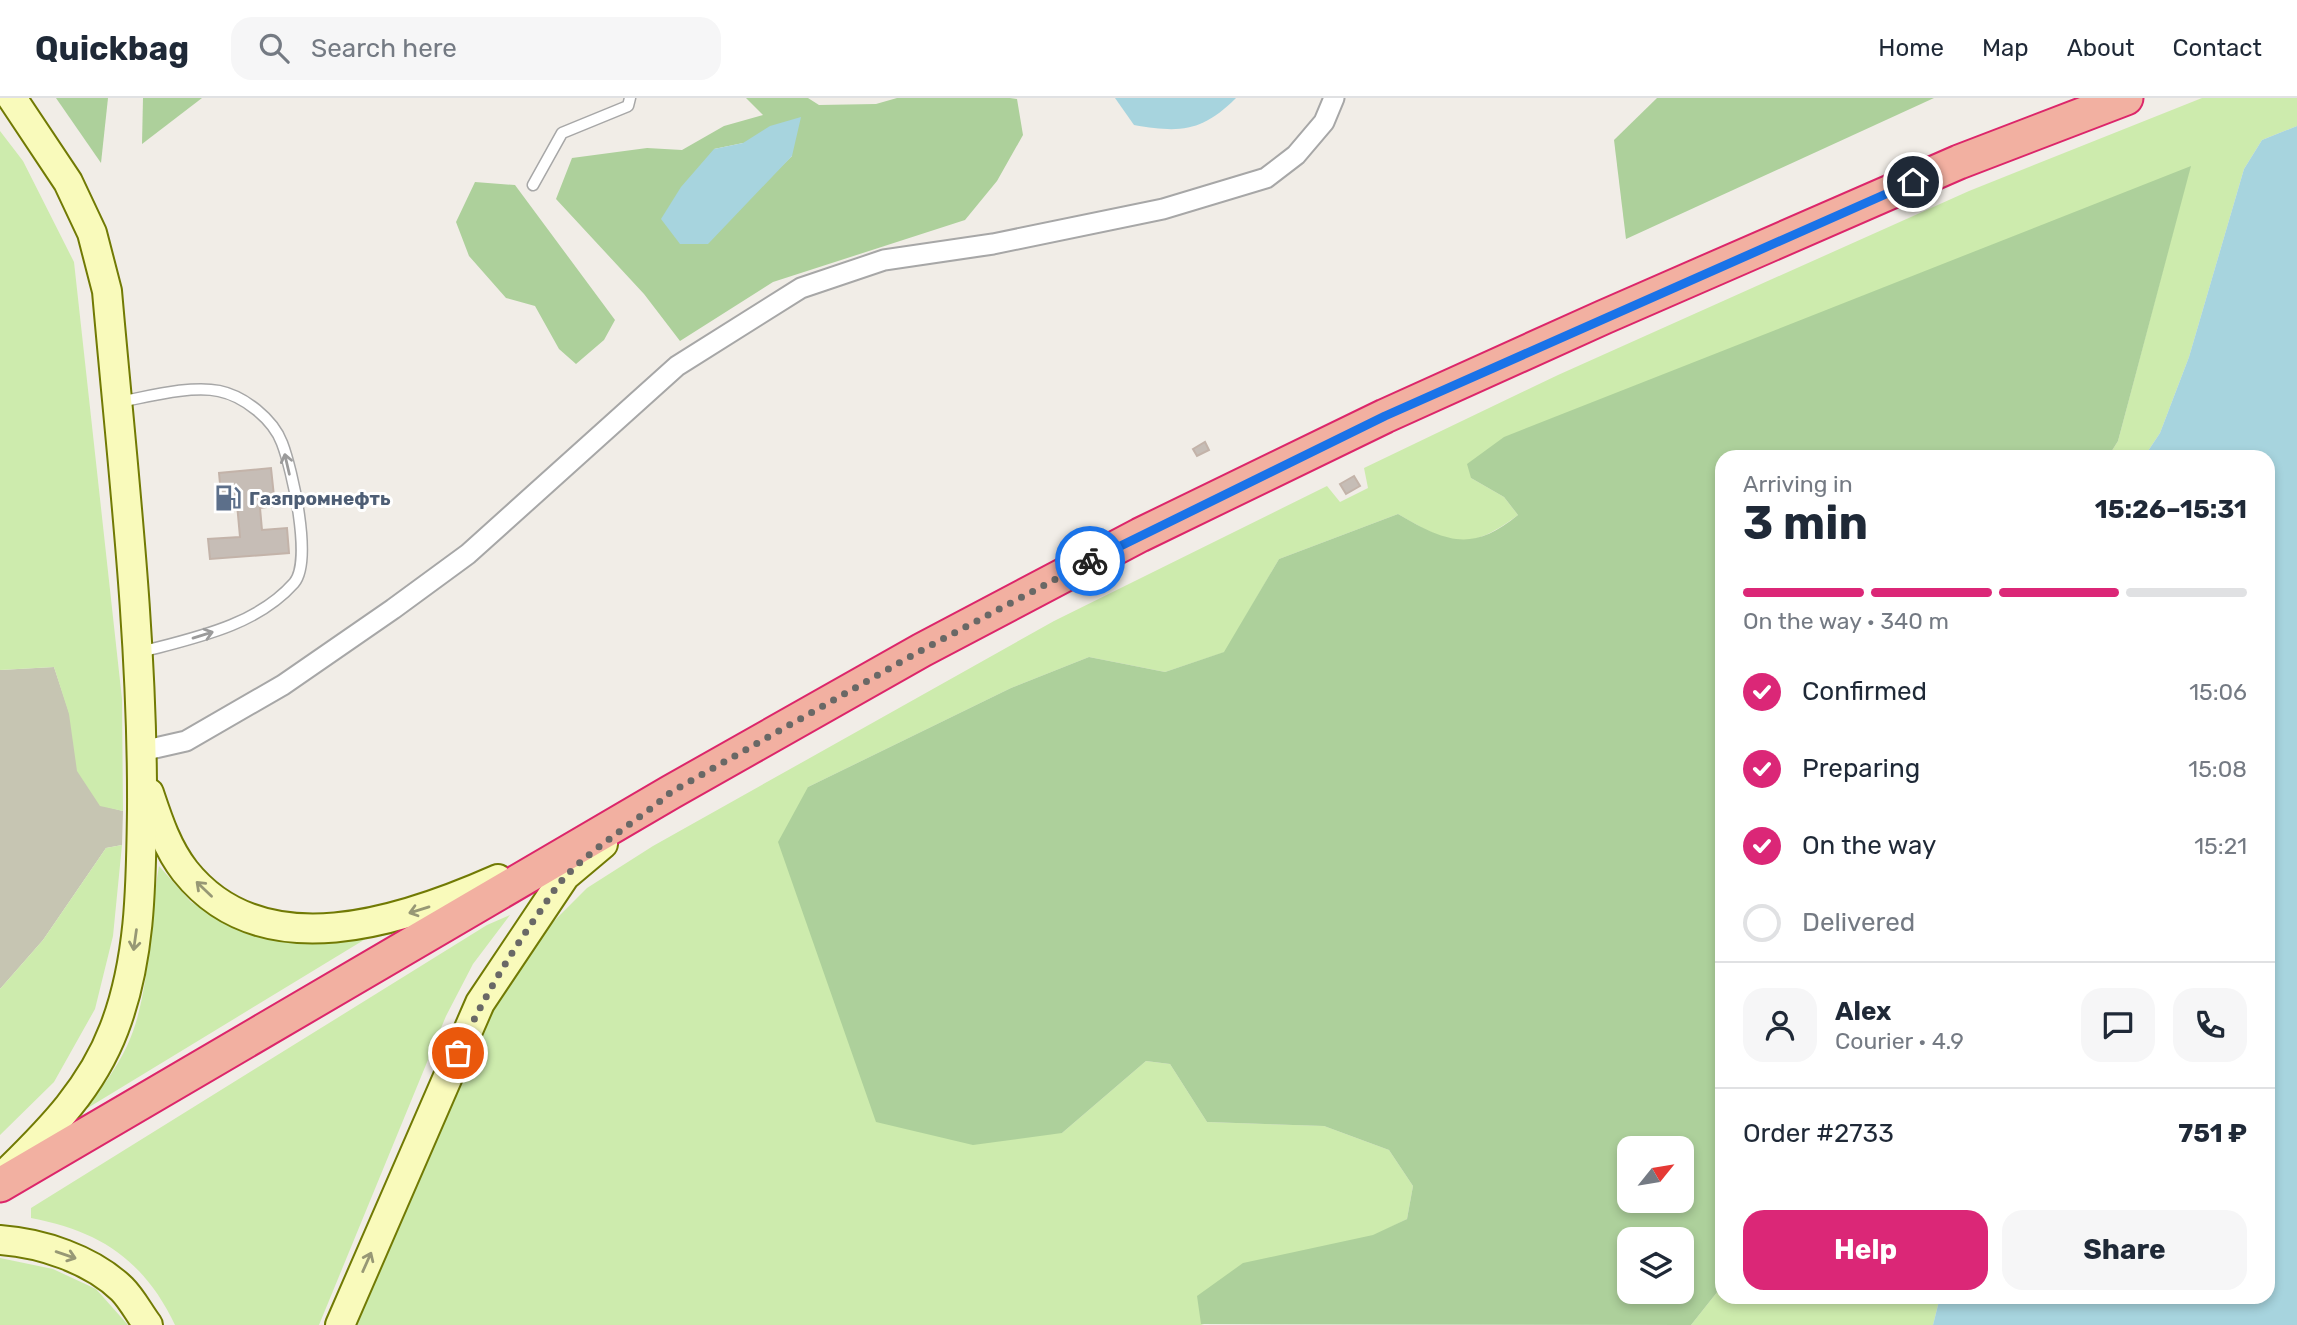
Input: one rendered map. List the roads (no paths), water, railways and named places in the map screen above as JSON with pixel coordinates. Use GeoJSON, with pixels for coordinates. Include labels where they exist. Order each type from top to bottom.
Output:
{"type":"FeatureCollection","features":[{"type":"Feature","properties":{"kind":"highway"},"geometry":{"type":"LineString","coordinates":[[0,1185],[530,873],[1040,587],[1360,428],[1959,162],[2126,98]]}},
{"type":"Feature","properties":{"kind":"main road"},"geometry":{"type":"LineString","coordinates":[[0,1178],[53,1127],[93,1075],[114,1029],[135,941],[141,874],[142,763],[138,653],[107,291],[92,233],[68,182],[12,98]]}},
{"type":"Feature","properties":{"kind":"main road"},"geometry":{"type":"LineString","coordinates":[[142,763],[165,838],[185,871],[211,897],[251,920],[281,926],[355,926],[419,911],[503,877],[530,873]]}},
{"type":"Feature","properties":{"kind":"main road"},"geometry":{"type":"LineString","coordinates":[[340,1325],[480,1003],[565,876],[596,848],[642,818],[671,792]]}},
{"type":"Feature","properties":{"kind":"main road"},"geometry":{"type":"LineString","coordinates":[[0,1240],[25,1242],[76,1259],[121,1288],[148,1325]]}},
{"type":"Feature","properties":{"kind":"street"},"geometry":{"type":"LineString","coordinates":[[142,763],[283,685],[382,617],[468,555],[677,366],[801,288],[884,260],[993,244],[1163,209],[1266,178],[1296,155],[1324,122],[1334,98]]}},
{"type":"Feature","properties":{"kind":"lane"},"geometry":{"type":"LineString","coordinates":[[533,185],[562,134],[628,106],[630,98]]}},
{"type":"Feature","properties":{"kind":"lane"},"geometry":{"type":"LineString","coordinates":[[116,402],[172,392],[219,391],[256,408],[282,441],[300,520],[301,556],[296,580],[274,603],[208,634],[138,653]]}},
{"type":"Feature","properties":{"kind":"water"},"geometry":{"type":"Polygon","coordinates":[[[1115,98],[1236,98],[1201,124],[1165,129],[1134,125],[1115,98]]]}},
{"type":"Feature","properties":{"kind":"water"},"geometry":{"type":"Polygon","coordinates":[[[801,117],[792,156],[708,244],[680,244],[661,219],[681,187],[714,149],[743,143],[770,126],[801,117]]]}},
{"type":"Feature","properties":{"kind":"water"},"geometry":{"type":"Polygon","coordinates":[[[2297,126],[2297,1325],[1933,1325],[1938,1304],[2275,1304],[2275,450],[2149,450],[2160,433],[2189,357],[2244,169],[2262,140],[2297,126]]]}},
{"type":"Feature","properties":{"kind":"place","name":"Газпромнефть"},"geometry":{"type":"Point","coordinates":[228,498]}}]}
